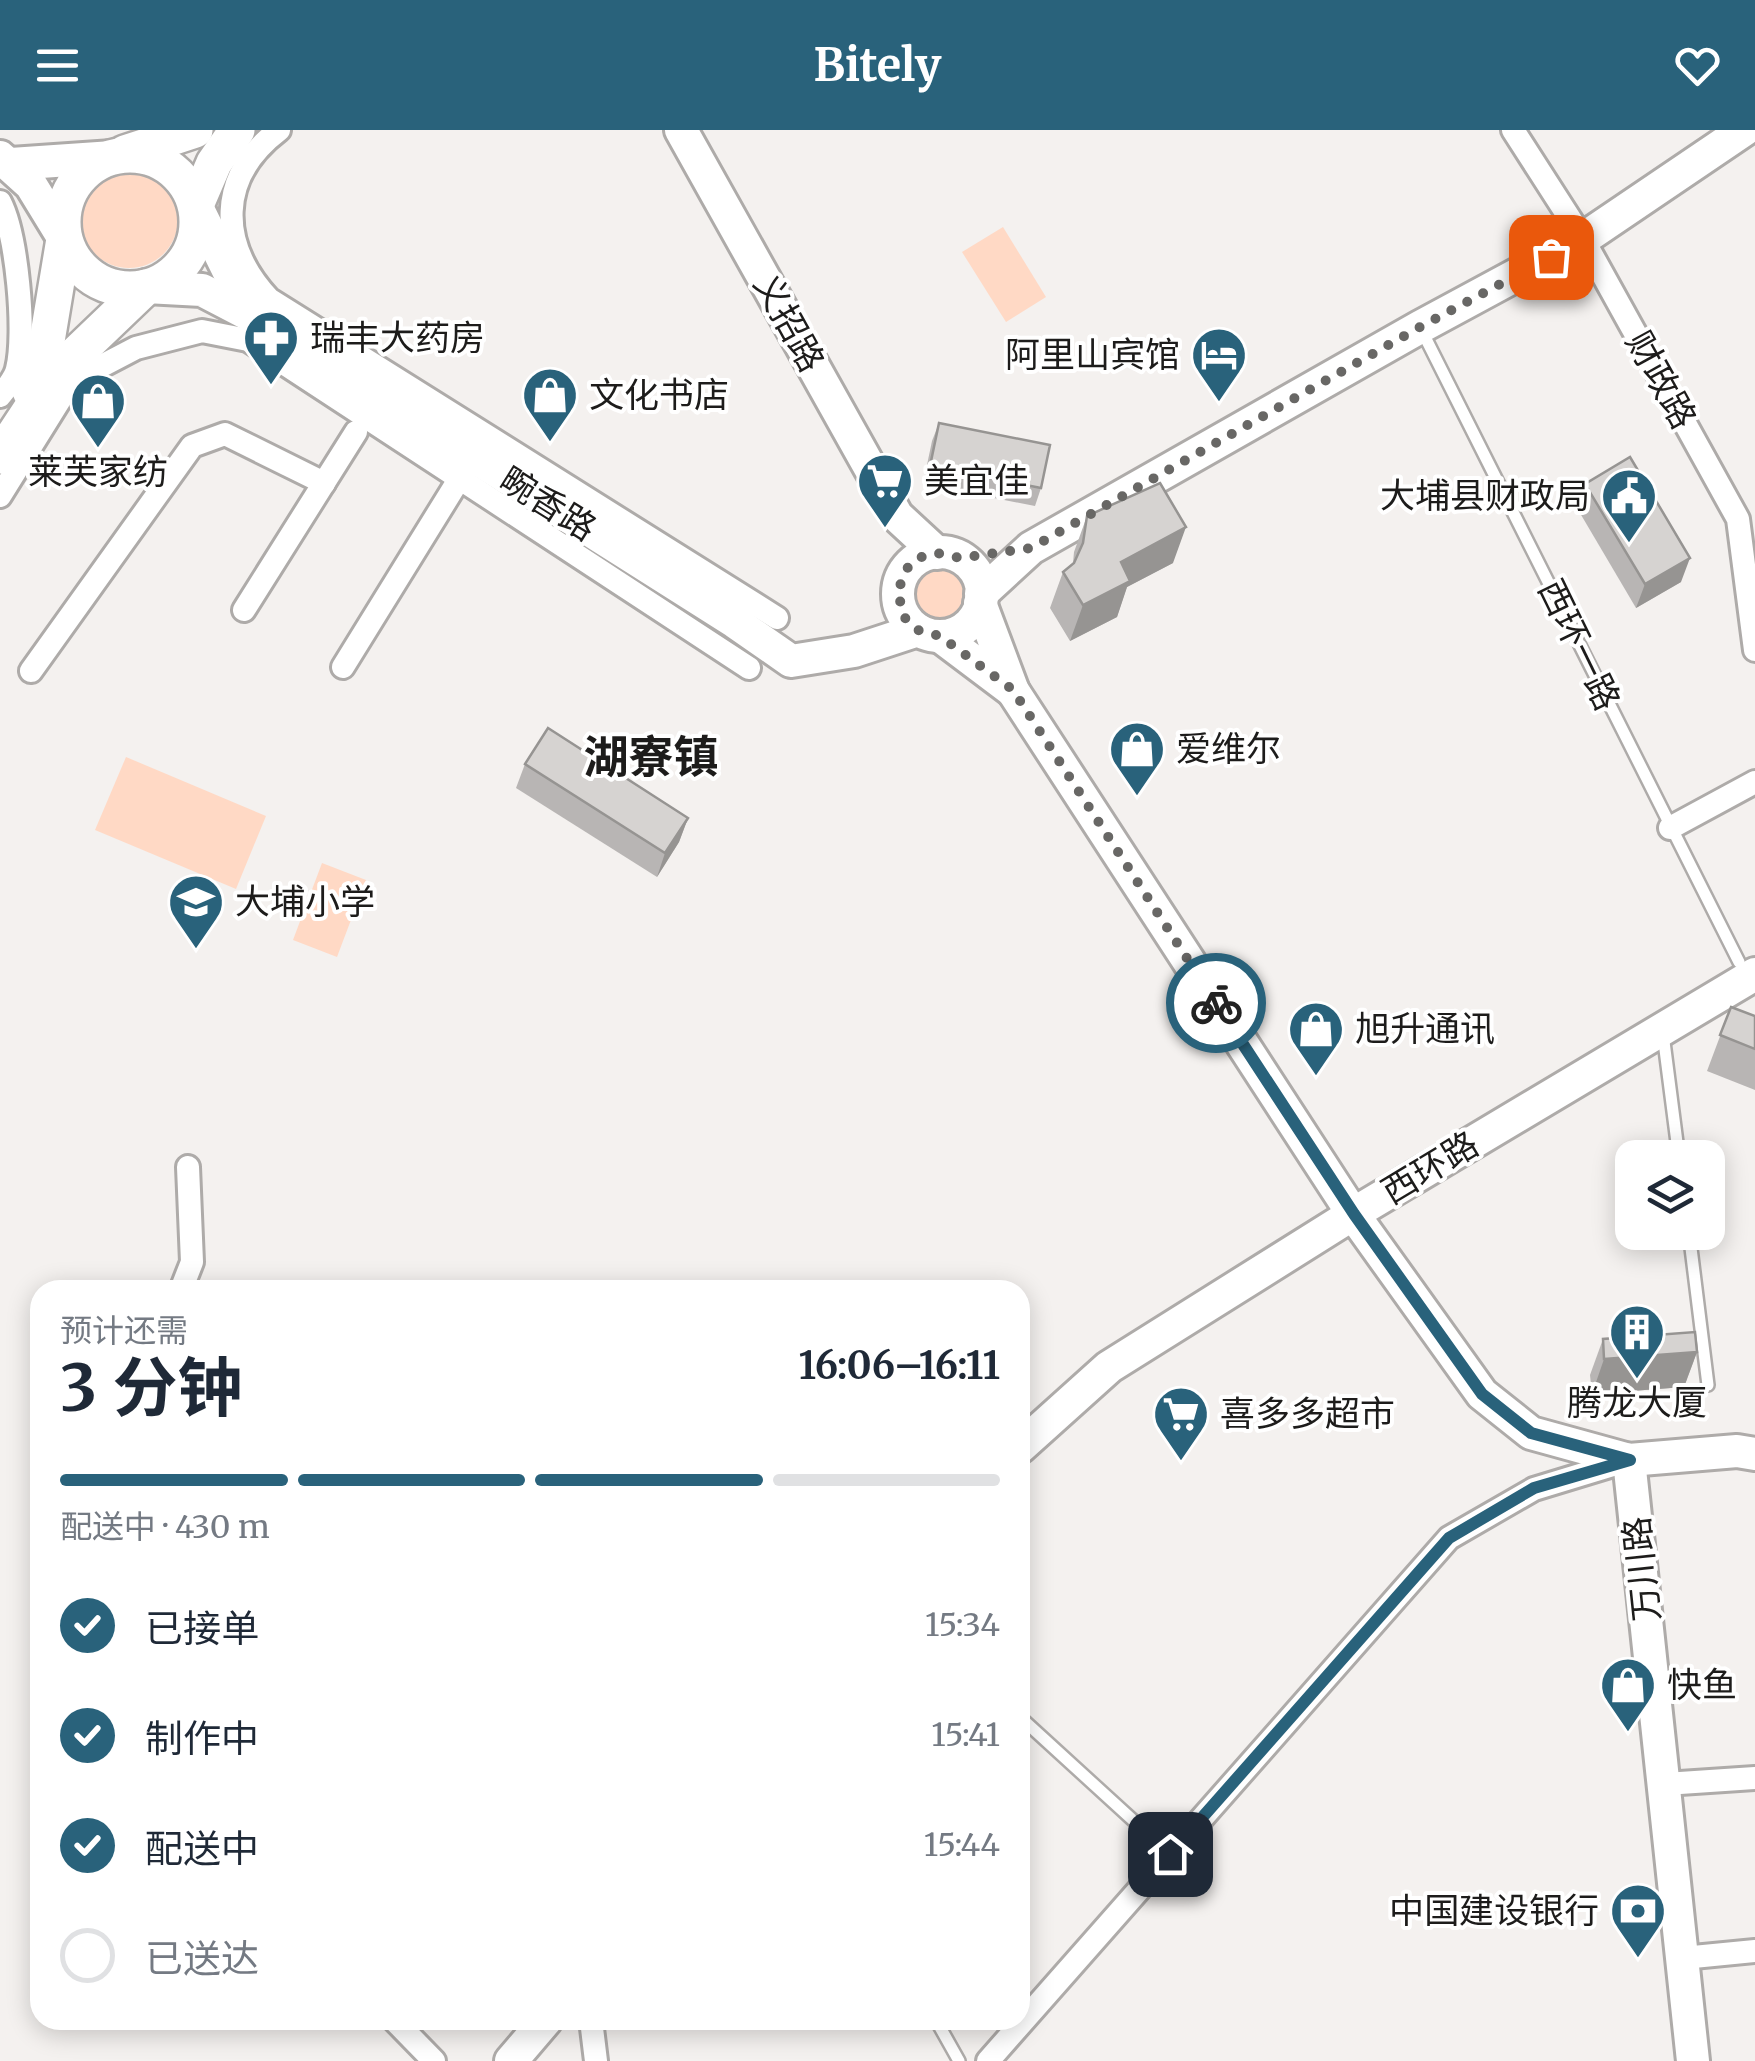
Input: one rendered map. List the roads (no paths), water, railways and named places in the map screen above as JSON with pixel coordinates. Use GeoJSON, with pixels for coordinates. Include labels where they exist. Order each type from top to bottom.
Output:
{"type":"FeatureCollection","features":[{"type":"Feature","properties":{"kind":"main road"},"geometry":{"type":"LineString","coordinates":[[0,456],[47,371],[64,239],[63,212],[72,188],[89,168],[196,130]]}},
{"type":"Feature","properties":{"kind":"main road"},"geometry":{"type":"LineString","coordinates":[[0,438],[47,371],[146,288],[170,276],[188,257],[197,232],[196,206],[214,163],[238,130]]}},
{"type":"Feature","properties":{"kind":"main road","name":"义招路"},"geometry":{"type":"LineString","coordinates":[[681,130],[897,516]]}},
{"type":"Feature","properties":{"kind":"main road"},"geometry":{"type":"LineString","coordinates":[[929,633],[962,630],[972,621],[981,598],[1031,548],[1420,327],[1584,240],[1744,130]]}},
{"type":"Feature","properties":{"kind":"main road"},"geometry":{"type":"LineString","coordinates":[[5,160],[139,155],[164,164],[184,182],[250,315]]}},
{"type":"Feature","properties":{"kind":"main road"},"geometry":{"type":"LineString","coordinates":[[5,160],[31,185],[76,262],[95,280],[120,289],[146,288]]}},
{"type":"Feature","properties":{"kind":"main road","name":"畹香路"},"geometry":{"type":"LineString","coordinates":[[146,288],[202,290],[250,315],[467,468],[735,622],[791,661],[854,652],[929,633]]}},
{"type":"Feature","properties":{"kind":"main road"},"geometry":{"type":"LineString","coordinates":[[897,516],[948,556],[976,572],[981,598],[1013,690],[1354,1214],[1482,1394],[1531,1433],[1630,1460],[1749,1450]]}},
{"type":"Feature","properties":{"kind":"main road"},"geometry":{"type":"LineString","coordinates":[[897,516],[901,579],[898,604],[903,616],[1013,690]]}},
{"type":"Feature","properties":{"kind":"main road"},"geometry":{"type":"LineString","coordinates":[[854,652],[918,558],[1031,548]]}},
{"type":"Feature","properties":{"kind":"main road","name":"西环路"},"geometry":{"type":"LineString","coordinates":[[1030,1438],[1109,1367],[1662,1029],[1747,968]]}},
{"type":"Feature","properties":{"kind":"main road","name":"万川路"},"geometry":{"type":"LineString","coordinates":[[1630,1460],[1694,2061]]}},
{"type":"Feature","properties":{"kind":"main road"},"geometry":{"type":"LineString","coordinates":[[511,2061],[537,2030]]}},
{"type":"Feature","properties":{"kind":"street"},"geometry":{"type":"LineString","coordinates":[[279,130],[248,160],[231,211],[233,245],[249,278],[269,299],[777,618]]}},
{"type":"Feature","properties":{"kind":"street","name":"财政路"},"geometry":{"type":"LineString","coordinates":[[1513,130],[1584,240],[1746,514],[1755,650]]}},
{"type":"Feature","properties":{"kind":"street"},"geometry":{"type":"LineString","coordinates":[[0,202],[16,271],[20,318],[17,373],[0,396]]}},
{"type":"Feature","properties":{"kind":"street"},"geometry":{"type":"LineString","coordinates":[[0,496],[71,382],[136,348],[202,330],[248,340],[467,468],[749,668]]}},
{"type":"Feature","properties":{"kind":"street"},"geometry":{"type":"LineString","coordinates":[[244,610],[356,432]]}},
{"type":"Feature","properties":{"kind":"street"},"geometry":{"type":"LineString","coordinates":[[31,672],[192,446],[224,434],[324,483]]}},
{"type":"Feature","properties":{"kind":"street"},"geometry":{"type":"LineString","coordinates":[[343,666],[467,468]]}},
{"type":"Feature","properties":{"kind":"street"},"geometry":{"type":"LineString","coordinates":[[1670,828],[1755,782]]}},
{"type":"Feature","properties":{"kind":"street"},"geometry":{"type":"LineString","coordinates":[[185,1280],[192,1262],[188,1167]]}},
{"type":"Feature","properties":{"kind":"street"},"geometry":{"type":"LineString","coordinates":[[1030,2013],[1449,1538],[1534,1488],[1630,1460]]}},
{"type":"Feature","properties":{"kind":"street"},"geometry":{"type":"LineString","coordinates":[[1666,1784],[1755,1778]]}},
{"type":"Feature","properties":{"kind":"street"},"geometry":{"type":"LineString","coordinates":[[1683,1958],[1755,1952]]}},
{"type":"Feature","properties":{"kind":"street"},"geometry":{"type":"LineString","coordinates":[[404,2030],[434,2061]]}},
{"type":"Feature","properties":{"kind":"street"},"geometry":{"type":"LineString","coordinates":[[593,2030],[596,2061]]}},
{"type":"Feature","properties":{"kind":"street"},"geometry":{"type":"LineString","coordinates":[[988,2061],[1015,2030]]}},
{"type":"Feature","properties":{"kind":"lane","name":"西环一路"},"geometry":{"type":"LineString","coordinates":[[1420,327],[1670,828],[1747,968]]}},
{"type":"Feature","properties":{"kind":"lane"},"geometry":{"type":"LineString","coordinates":[[1662,1029],[1677,1140]]}},
{"type":"Feature","properties":{"kind":"lane"},"geometry":{"type":"LineString","coordinates":[[1691,1250],[1708,1386]]}},
{"type":"Feature","properties":{"kind":"lane"},"geometry":{"type":"LineString","coordinates":[[1030,1726],[1170,1854]]}},
{"type":"Feature","properties":{"kind":"lane"},"geometry":{"type":"LineString","coordinates":[[941,2030],[958,2061]]}},
{"type":"Feature","properties":{"kind":"place","name":"瑞丰大药房"},"geometry":{"type":"Point","coordinates":[271,387]}},
{"type":"Feature","properties":{"kind":"place","name":"阿里山宾馆"},"geometry":{"type":"Point","coordinates":[1219,404]}},
{"type":"Feature","properties":{"kind":"place","name":"文化书店"},"geometry":{"type":"Point","coordinates":[550,444]}},
{"type":"Feature","properties":{"kind":"place","name":"莱芙家纺"},"geometry":{"type":"Point","coordinates":[98,450]}},
{"type":"Feature","properties":{"kind":"place","name":"美宜佳"},"geometry":{"type":"Point","coordinates":[885,530]}},
{"type":"Feature","properties":{"kind":"place","name":"大埔县财政局"},"geometry":{"type":"Point","coordinates":[1629,545]}},
{"type":"Feature","properties":{"kind":"place","name":"爱维尔"},"geometry":{"type":"Point","coordinates":[1137,798]}},
{"type":"Feature","properties":{"kind":"place","name":"大埔小学"},"geometry":{"type":"Point","coordinates":[196,951]}},
{"type":"Feature","properties":{"kind":"place","name":"旭升通讯"},"geometry":{"type":"Point","coordinates":[1316,1078]}},
{"type":"Feature","properties":{"kind":"place","name":"腾龙大厦"},"geometry":{"type":"Point","coordinates":[1637,1381]}},
{"type":"Feature","properties":{"kind":"place","name":"喜多多超市"},"geometry":{"type":"Point","coordinates":[1181,1463]}},
{"type":"Feature","properties":{"kind":"place","name":"快鱼"},"geometry":{"type":"Point","coordinates":[1628,1734]}},
{"type":"Feature","properties":{"kind":"place","name":"中国建设银行"},"geometry":{"type":"Point","coordinates":[1638,1960]}},
{"type":"Feature","properties":{"kind":"district","name":"湖寮镇"},"geometry":{"type":"Point","coordinates":[651,757]}}]}
